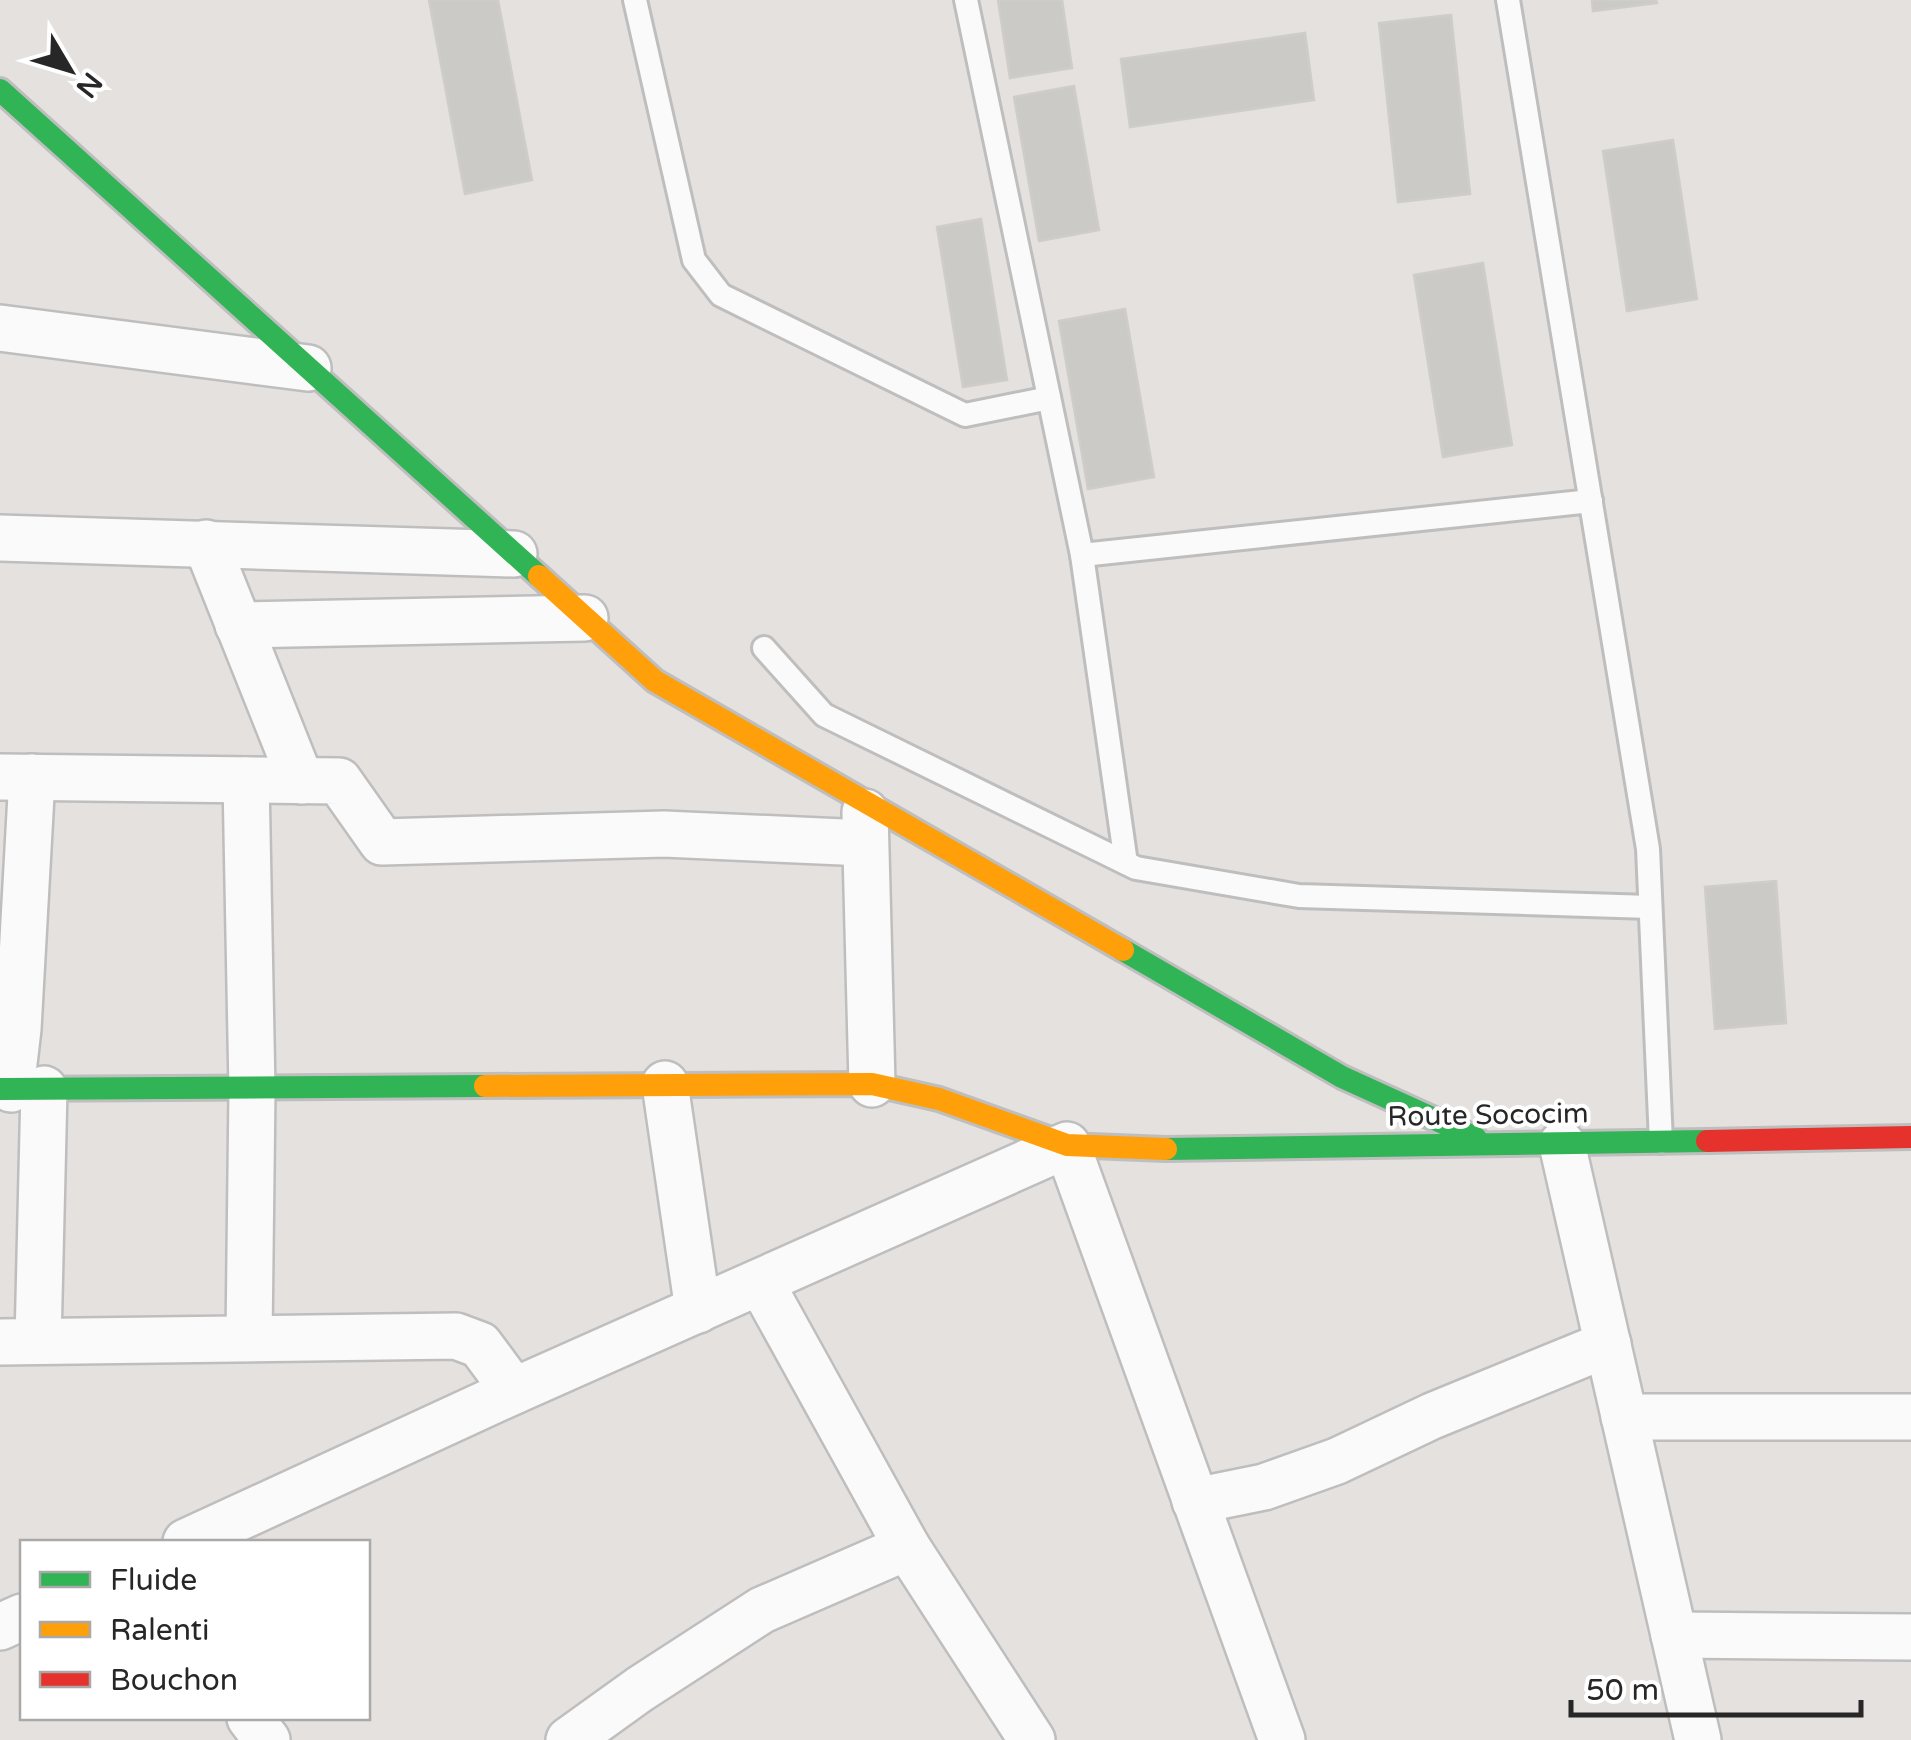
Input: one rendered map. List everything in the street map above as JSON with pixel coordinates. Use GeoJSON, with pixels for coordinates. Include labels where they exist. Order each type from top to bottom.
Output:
{"type":"FeatureCollection","features":[{"type":"Feature","properties":{"kind":"street"},"geometry":{"type":"LineString","coordinates":[[0,90],[656,681],[1342,1077],[1494,1146]]}},
{"type":"Feature","properties":{"kind":"street"},"geometry":{"type":"LineString","coordinates":[[0,328],[308,368]]}},
{"type":"Feature","properties":{"kind":"street"},"geometry":{"type":"LineString","coordinates":[[0,538],[514,554]]}},
{"type":"Feature","properties":{"kind":"street"},"geometry":{"type":"LineString","coordinates":[[206,544],[301,781]]}},
{"type":"Feature","properties":{"kind":"street"},"geometry":{"type":"LineString","coordinates":[[238,625],[585,618]]}},
{"type":"Feature","properties":{"kind":"street"},"geometry":{"type":"LineString","coordinates":[[514,1391],[480,1345],[456,1336],[19,1342],[16,777],[339,782],[382,842],[664,834],[866,843]]}},
{"type":"Feature","properties":{"kind":"street"},"geometry":{"type":"LineString","coordinates":[[246,780],[252,1090],[249,1338]]}},
{"type":"Feature","properties":{"kind":"street"},"geometry":{"type":"LineString","coordinates":[[864,799],[872,1084]]}},
{"type":"Feature","properties":{"kind":"street"},"geometry":{"type":"LineString","coordinates":[[665,1084],[698,1310]]}},
{"type":"Feature","properties":{"kind":"street","name":"Route Sococim"},"geometry":{"type":"LineString","coordinates":[[18,1089],[872,1084],[939,1099],[1066,1145],[1180,1150],[1911,1137]]}},
{"type":"Feature","properties":{"kind":"street"},"geometry":{"type":"LineString","coordinates":[[1562,1144],[1698,1740]]}},
{"type":"Feature","properties":{"kind":"street"},"geometry":{"type":"LineString","coordinates":[[190,1540],[1066,1145],[1282,1740]]}},
{"type":"Feature","properties":{"kind":"street"},"geometry":{"type":"LineString","coordinates":[[761,1282],[906,1548],[1032,1740]]}},
{"type":"Feature","properties":{"kind":"street"},"geometry":{"type":"LineString","coordinates":[[1196,1501],[1264,1487],[1337,1461],[1432,1416],[1608,1344]]}},
{"type":"Feature","properties":{"kind":"street"},"geometry":{"type":"LineString","coordinates":[[1624,1416],[1911,1417]]}},
{"type":"Feature","properties":{"kind":"street"},"geometry":{"type":"LineString","coordinates":[[569,1740],[762,1610],[906,1548]]}},
{"type":"Feature","properties":{"kind":"street"},"geometry":{"type":"LineString","coordinates":[[1674,1635],[1911,1637]]}},
{"type":"Feature","properties":{"kind":"street"},"geometry":{"type":"LineString","coordinates":[[252,1720],[268,1740]]}},
{"type":"Feature","properties":{"kind":"lane"},"geometry":{"type":"LineString","coordinates":[[635,0],[694,260],[721,295],[965,415],[1049,398]]}},
{"type":"Feature","properties":{"kind":"lane"},"geometry":{"type":"LineString","coordinates":[[966,0],[1082,555],[1126,862]]}},
{"type":"Feature","properties":{"kind":"lane"},"geometry":{"type":"LineString","coordinates":[[1508,0],[1648,849],[1661,1142]]}},
{"type":"Feature","properties":{"kind":"lane"},"geometry":{"type":"LineString","coordinates":[[1082,555],[1591,501]]}},
{"type":"Feature","properties":{"kind":"lane"},"geometry":{"type":"LineString","coordinates":[[764,648],[824,714],[1136,868],[1298,896],[1650,907]]}},
{"type":"Feature","properties":{"kind":"building"},"geometry":{"type":"Polygon","coordinates":[[[429,0],[498,0],[532,180],[465,194],[429,0]]]}},
{"type":"Feature","properties":{"kind":"building"},"geometry":{"type":"Polygon","coordinates":[[[998,0],[1062,0],[1072,68],[1010,78],[998,0]]]}},
{"type":"Feature","properties":{"kind":"building"},"geometry":{"type":"Polygon","coordinates":[[[1592,0],[1656,0],[1657,3],[1593,11],[1592,0]]]}},
{"type":"Feature","properties":{"kind":"building"},"geometry":{"type":"Polygon","coordinates":[[[1451,15],[1470,194],[1398,202],[1379,23],[1451,15]]]}},
{"type":"Feature","properties":{"kind":"building"},"geometry":{"type":"Polygon","coordinates":[[[1305,33],[1314,100],[1130,127],[1121,59],[1305,33]]]}},
{"type":"Feature","properties":{"kind":"building"},"geometry":{"type":"Polygon","coordinates":[[[1074,86],[1099,230],[1039,241],[1014,97],[1074,86]]]}},
{"type":"Feature","properties":{"kind":"building"},"geometry":{"type":"Polygon","coordinates":[[[1673,140],[1697,299],[1627,311],[1603,151],[1673,140]]]}},
{"type":"Feature","properties":{"kind":"building"},"geometry":{"type":"Polygon","coordinates":[[[981,219],[1007,380],[963,387],[937,227],[981,219]]]}},
{"type":"Feature","properties":{"kind":"building"},"geometry":{"type":"Polygon","coordinates":[[[1483,263],[1512,445],[1443,457],[1414,275],[1483,263]]]}},
{"type":"Feature","properties":{"kind":"building"},"geometry":{"type":"Polygon","coordinates":[[[1125,309],[1154,477],[1088,489],[1059,321],[1125,309]]]}},
{"type":"Feature","properties":{"kind":"building"},"geometry":{"type":"Polygon","coordinates":[[[1776,881],[1786,1023],[1715,1029],[1705,887],[1776,881]]]}},
{"type":"Feature","properties":{"kind":"traffic: fast"},"geometry":{"type":"LineString","coordinates":[[0,90],[539,576]]}},
{"type":"Feature","properties":{"kind":"traffic: fast"},"geometry":{"type":"LineString","coordinates":[[1123,950],[1342,1077],[1476,1138]]}},
{"type":"Feature","properties":{"kind":"traffic: fast"},"geometry":{"type":"LineString","coordinates":[[0,1089],[485,1086]]}},
{"type":"Feature","properties":{"kind":"traffic: fast"},"geometry":{"type":"LineString","coordinates":[[1166,1149],[1707,1141]]}},
{"type":"Feature","properties":{"kind":"traffic: slow"},"geometry":{"type":"LineString","coordinates":[[539,576],[655,681],[1123,950]]}},
{"type":"Feature","properties":{"kind":"traffic: slow"},"geometry":{"type":"LineString","coordinates":[[485,1086],[872,1084],[939,1099],[1067,1145],[1166,1149]]}},
{"type":"Feature","properties":{"kind":"traffic: jam"},"geometry":{"type":"LineString","coordinates":[[1707,1141],[1911,1137]]}}]}
